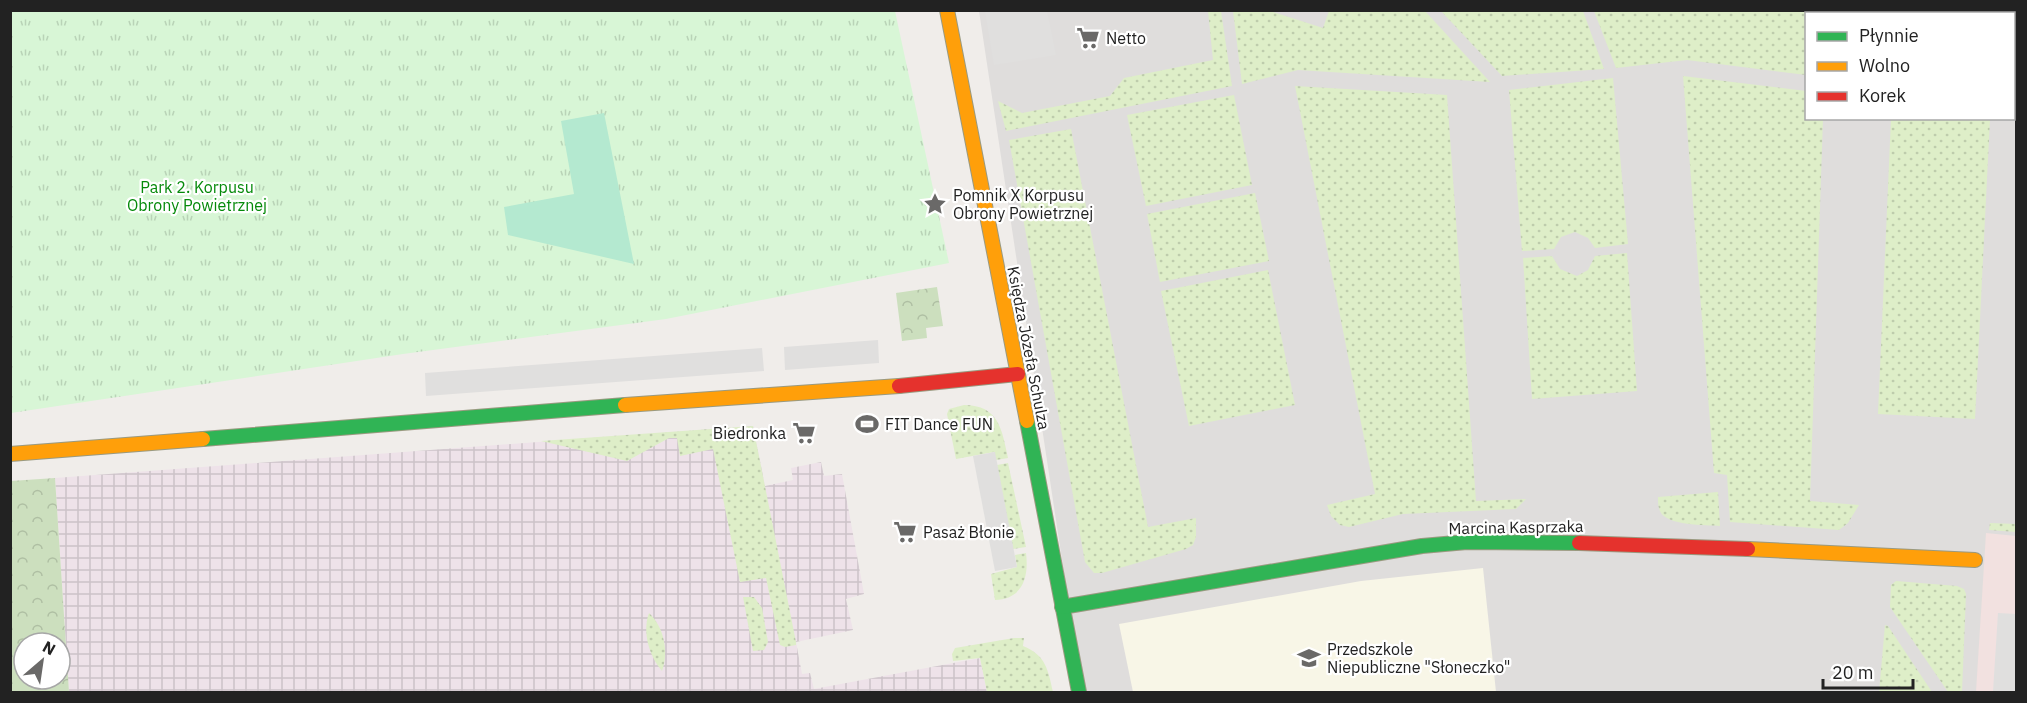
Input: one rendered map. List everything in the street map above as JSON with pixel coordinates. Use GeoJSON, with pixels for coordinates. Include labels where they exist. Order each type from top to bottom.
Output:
{"type":"FeatureCollection","features":[{"type":"Feature","properties":{"kind":"street","name":"Księdza Józefa Schulza"},"geometry":{"type":"LineString","coordinates":[[947,10],[1079,693]]}},
{"type":"Feature","properties":{"kind":"street"},"geometry":{"type":"LineString","coordinates":[[10,454],[753,395],[946,383],[1018,374]]}},
{"type":"Feature","properties":{"kind":"street","name":"Marcina Kasprzaka"},"geometry":{"type":"LineString","coordinates":[[1062,607],[1422,546],[1467,542],[1616,543],[1975,560]]}},
{"type":"Feature","properties":{"kind":"shaded area"},"geometry":{"type":"Polygon","coordinates":[[[1892,10],[2016,11],[2016,89],[2015,12],[1892,12],[1892,10]]]}},
{"type":"Feature","properties":{"kind":"shaded area"},"geometry":{"type":"Polygon","coordinates":[[[979,11],[2016,11],[2016,692],[1082,692],[979,11]]]}},
{"type":"Feature","properties":{"kind":"shaded area"},"geometry":{"type":"Polygon","coordinates":[[[985,11],[1047,11],[1056,55],[994,65],[985,11]]]}},
{"type":"Feature","properties":{"kind":"shaded area"},"geometry":{"type":"Polygon","coordinates":[[[878,340],[879,363],[785,370],[784,347],[878,340]]]}},
{"type":"Feature","properties":{"kind":"shaded area"},"geometry":{"type":"Polygon","coordinates":[[[762,348],[764,371],[426,396],[425,373],[762,348]]]}},
{"type":"Feature","properties":{"kind":"shaded area"},"geometry":{"type":"Polygon","coordinates":[[[753,426],[765,486],[793,480],[791,468],[821,462],[824,476],[842,474],[864,594],[846,599],[853,630],[796,642],[802,674],[810,673],[814,689],[980,658],[987,692],[69,692],[72,691],[72,631],[65,631],[55,478],[753,426]]]}},
{"type":"Feature","properties":{"kind":"shaded area"},"geometry":{"type":"Polygon","coordinates":[[[995,452],[1017,567],[995,571],[973,456],[995,452]]]}},
{"type":"Feature","properties":{"kind":"shaded area"},"geometry":{"type":"Polygon","coordinates":[[[1986,533],[2016,536],[2016,692],[1976,692],[1986,533]]]}},
{"type":"Feature","properties":{"kind":"shaded area","name":"Przedszkole Niepubliczne \"Słoneczko\""},"geometry":{"type":"Polygon","coordinates":[[[1483,568],[1496,692],[1133,692],[1119,624],[1361,581],[1483,568]]]}},
{"type":"Feature","properties":{"kind":"shaded area"},"geometry":{"type":"Polygon","coordinates":[[[1998,613],[2016,614],[2016,692],[1993,692],[1998,613]]]}},
{"type":"Feature","properties":{"kind":"green space","name":"Park 2. Korpusu Obrony Powietrznej"},"geometry":{"type":"Polygon","coordinates":[[[11,11],[895,11],[949,263],[666,319],[403,354],[11,413],[11,11]]]}},
{"type":"Feature","properties":{"kind":"green space"},"geometry":{"type":"Polygon","coordinates":[[[1208,11],[1221,11],[1232,86],[1006,131],[998,101],[1022,113],[1110,96],[1124,78],[1213,60],[1208,11]]]}},
{"type":"Feature","properties":{"kind":"green space"},"geometry":{"type":"Polygon","coordinates":[[[1233,11],[1270,11],[1323,28],[1329,11],[1425,11],[1490,82],[1298,70],[1242,84],[1233,11]]]}},
{"type":"Feature","properties":{"kind":"green space"},"geometry":{"type":"Polygon","coordinates":[[[1441,11],[1583,11],[1604,69],[1502,76],[1441,11]]]}},
{"type":"Feature","properties":{"kind":"green space"},"geometry":{"type":"Polygon","coordinates":[[[1594,11],[1874,11],[1805,12],[1805,75],[1687,60],[1616,68],[1594,11]]]}},
{"type":"Feature","properties":{"kind":"green space"},"geometry":{"type":"Polygon","coordinates":[[[1683,76],[1805,91],[1805,120],[1823,120],[1810,501],[1859,505],[1848,523],[1839,530],[1730,522],[1727,475],[1714,473],[1683,76]]]}},
{"type":"Feature","properties":{"kind":"green space"},"geometry":{"type":"Polygon","coordinates":[[[1613,78],[1628,244],[1595,248],[1588,238],[1575,232],[1561,237],[1554,249],[1522,251],[1509,90],[1613,78]]]}},
{"type":"Feature","properties":{"kind":"green space"},"geometry":{"type":"Polygon","coordinates":[[[1295,86],[1447,95],[1476,501],[1526,499],[1516,509],[1403,514],[1349,527],[1340,525],[1331,516],[1327,505],[1375,494],[1295,86]]]}},
{"type":"Feature","properties":{"kind":"green space"},"geometry":{"type":"Polygon","coordinates":[[[1234,95],[1252,185],[1146,206],[1127,115],[1234,95]]]}},
{"type":"Feature","properties":{"kind":"green space"},"geometry":{"type":"Polygon","coordinates":[[[604,113],[634,264],[508,235],[504,207],[574,194],[561,121],[604,113]]]}},
{"type":"Feature","properties":{"kind":"green space"},"geometry":{"type":"Polygon","coordinates":[[[1891,120],[1990,120],[1975,419],[1878,414],[1891,120]]]}},
{"type":"Feature","properties":{"kind":"green space"},"geometry":{"type":"Polygon","coordinates":[[[1071,129],[1148,527],[1196,518],[1196,537],[1193,545],[1102,573],[1094,573],[1085,562],[1009,140],[1071,129]]]}},
{"type":"Feature","properties":{"kind":"green space"},"geometry":{"type":"Polygon","coordinates":[[[1255,193],[1269,261],[1160,282],[1147,214],[1255,193]]]}},
{"type":"Feature","properties":{"kind":"green space"},"geometry":{"type":"Polygon","coordinates":[[[1627,253],[1637,391],[1532,399],[1523,258],[1552,256],[1560,269],[1577,276],[1588,270],[1595,256],[1627,253]]]}},
{"type":"Feature","properties":{"kind":"green space"},"geometry":{"type":"Polygon","coordinates":[[[1268,270],[1295,405],[1189,426],[1161,291],[1268,270]]]}},
{"type":"Feature","properties":{"kind":"green space"},"geometry":{"type":"Polygon","coordinates":[[[937,287],[943,326],[926,328],[927,338],[902,341],[896,293],[937,287]]]}},
{"type":"Feature","properties":{"kind":"green space"},"geometry":{"type":"Polygon","coordinates":[[[964,405],[976,406],[992,414],[1001,429],[1008,458],[996,460],[994,452],[956,459],[947,414],[949,409],[964,405]]]}},
{"type":"Feature","properties":{"kind":"green space"},"geometry":{"type":"Polygon","coordinates":[[[753,426],[796,642],[796,645],[785,647],[780,645],[766,578],[740,582],[713,449],[680,456],[677,438],[669,438],[627,461],[541,441],[753,426]]]}},
{"type":"Feature","properties":{"kind":"green space"},"geometry":{"type":"Polygon","coordinates":[[[1008,463],[1026,547],[1013,549],[997,465],[1008,463]]]}},
{"type":"Feature","properties":{"kind":"green space"},"geometry":{"type":"Polygon","coordinates":[[[55,478],[65,631],[12,631],[12,691],[69,692],[11,692],[11,481],[55,478]]]}},
{"type":"Feature","properties":{"kind":"green space"},"geometry":{"type":"Polygon","coordinates":[[[1718,492],[1720,526],[1696,525],[1670,520],[1659,508],[1658,497],[1718,492]]]}},
{"type":"Feature","properties":{"kind":"green space"},"geometry":{"type":"Polygon","coordinates":[[[1990,523],[2016,524],[2016,532],[1989,530],[1990,523]]]}},
{"type":"Feature","properties":{"kind":"green space"},"geometry":{"type":"Polygon","coordinates":[[[1026,553],[1025,578],[1022,585],[1012,596],[995,600],[991,574],[1017,567],[1015,555],[1026,553]]]}},
{"type":"Feature","properties":{"kind":"green space"},"geometry":{"type":"Polygon","coordinates":[[[1896,581],[1957,586],[1964,589],[1966,594],[1962,692],[1948,692],[1890,607],[1891,585],[1896,581]]]}},
{"type":"Feature","properties":{"kind":"green space"},"geometry":{"type":"Polygon","coordinates":[[[743,597],[754,597],[762,608],[768,642],[764,650],[753,651],[743,597]]]}},
{"type":"Feature","properties":{"kind":"green space"},"geometry":{"type":"Polygon","coordinates":[[[649,613],[662,632],[664,640],[665,656],[662,671],[648,643],[646,628],[649,613]]]}},
{"type":"Feature","properties":{"kind":"green space"},"geometry":{"type":"Polygon","coordinates":[[[1885,625],[1888,626],[1932,692],[1879,692],[1885,625]]]}},
{"type":"Feature","properties":{"kind":"green space"},"geometry":{"type":"Polygon","coordinates":[[[1024,638],[1023,646],[1037,654],[1045,664],[1053,692],[987,692],[980,658],[953,661],[952,654],[955,648],[1024,638]]]}},
{"type":"Feature","properties":{"kind":"traffic: fast"},"geometry":{"type":"LineString","coordinates":[[203,439],[625,405]]}},
{"type":"Feature","properties":{"kind":"traffic: fast"},"geometry":{"type":"LineString","coordinates":[[1027,421],[1079,692]]}},
{"type":"Feature","properties":{"kind":"traffic: fast"},"geometry":{"type":"LineString","coordinates":[[1062,607],[1422,546],[1467,542],[1579,543]]}},
{"type":"Feature","properties":{"kind":"traffic: slow"},"geometry":{"type":"LineString","coordinates":[[947,10],[1027,421]]}},
{"type":"Feature","properties":{"kind":"traffic: slow"},"geometry":{"type":"LineString","coordinates":[[625,405],[899,386]]}},
{"type":"Feature","properties":{"kind":"traffic: slow"},"geometry":{"type":"LineString","coordinates":[[10,454],[203,439]]}},
{"type":"Feature","properties":{"kind":"traffic: slow"},"geometry":{"type":"LineString","coordinates":[[1748,549],[1975,560]]}},
{"type":"Feature","properties":{"kind":"traffic: jam"},"geometry":{"type":"LineString","coordinates":[[899,386],[1018,374]]}},
{"type":"Feature","properties":{"kind":"traffic: jam"},"geometry":{"type":"LineString","coordinates":[[1579,543],[1748,549]]}},
{"type":"Feature","properties":{"kind":"place","name":"Netto"},"geometry":{"type":"Point","coordinates":[1088,38]}},
{"type":"Feature","properties":{"kind":"place","name":"Pomnik X Korpusu Obrony Powietrznej"},"geometry":{"type":"Point","coordinates":[935,204]}},
{"type":"Feature","properties":{"kind":"place","name":"FIT Dance FUN"},"geometry":{"type":"Point","coordinates":[867,424]}},
{"type":"Feature","properties":{"kind":"place","name":"Biedronka"},"geometry":{"type":"Point","coordinates":[804,433]}},
{"type":"Feature","properties":{"kind":"place","name":"Pasaż Błonie"},"geometry":{"type":"Point","coordinates":[905,532]}},
{"type":"Feature","properties":{"kind":"place","name":"Przedszkole Niepubliczne \"Słoneczko\""},"geometry":{"type":"Point","coordinates":[1309,658]}}]}
